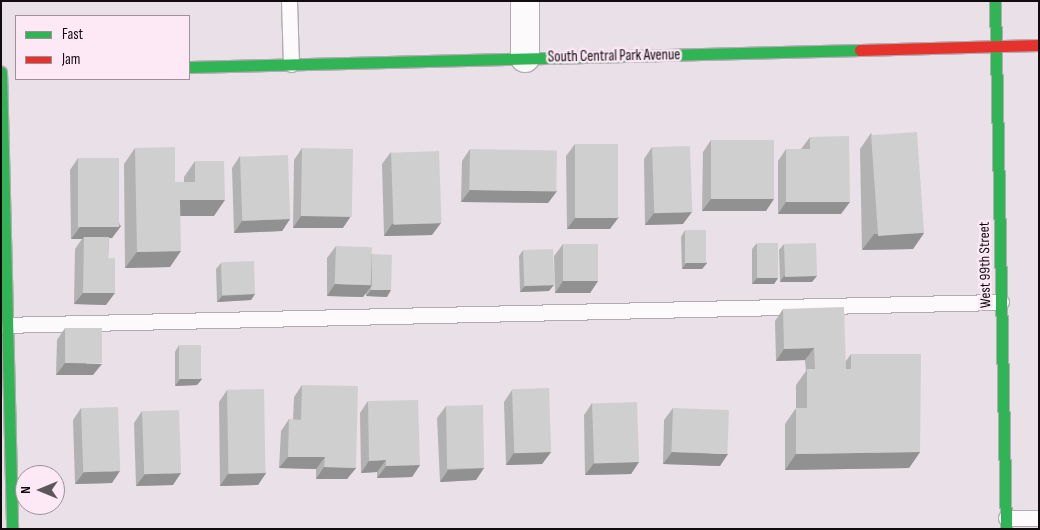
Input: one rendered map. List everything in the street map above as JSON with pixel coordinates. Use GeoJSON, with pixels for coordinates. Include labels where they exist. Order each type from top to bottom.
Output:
{"type":"FeatureCollection","features":[{"type":"Feature","properties":{"kind":"street"},"geometry":{"type":"LineString","coordinates":[[524,1],[526,58]]}},
{"type":"Feature","properties":{"kind":"street","name":"West 99th Street"},"geometry":{"type":"LineString","coordinates":[[995,1],[1006,524]]}},
{"type":"Feature","properties":{"kind":"street","name":"South Central Park Avenue"},"geometry":{"type":"LineString","coordinates":[[190,67],[1039,45]]}},
{"type":"Feature","properties":{"kind":"street"},"geometry":{"type":"LineString","coordinates":[[12,529],[4,325],[1,72],[15,72]]}},
{"type":"Feature","properties":{"kind":"lane"},"geometry":{"type":"LineString","coordinates":[[289,1],[291,64]]}},
{"type":"Feature","properties":{"kind":"lane"},"geometry":{"type":"LineString","coordinates":[[4,325],[1001,302]]}},
{"type":"Feature","properties":{"kind":"lane"},"geometry":{"type":"LineString","coordinates":[[1006,524],[1039,518]]}},
{"type":"Feature","properties":{"kind":"building"},"geometry":{"type":"Polygon","coordinates":[[[917,132],[924,233],[878,236],[871,135],[917,132]]]}},
{"type":"Feature","properties":{"kind":"building"},"geometry":{"type":"Polygon","coordinates":[[[849,136],[850,202],[786,202],[786,149],[810,149],[810,137],[849,136]]]}},
{"type":"Feature","properties":{"kind":"building"},"geometry":{"type":"Polygon","coordinates":[[[711,140],[774,140],[774,199],[711,199],[711,140]]]}},
{"type":"Feature","properties":{"kind":"building"},"geometry":{"type":"Polygon","coordinates":[[[575,144],[618,144],[618,218],[575,218],[575,144]]]}},
{"type":"Feature","properties":{"kind":"building"},"geometry":{"type":"Polygon","coordinates":[[[690,146],[692,212],[654,213],[652,147],[690,146]]]}},
{"type":"Feature","properties":{"kind":"building"},"geometry":{"type":"Polygon","coordinates":[[[175,147],[175,182],[195,182],[195,161],[224,161],[225,200],[180,200],[181,251],[137,252],[135,148],[175,147]]]}},
{"type":"Feature","properties":{"kind":"building"},"geometry":{"type":"Polygon","coordinates":[[[302,148],[353,149],[352,217],[301,216],[302,148]]]}},
{"type":"Feature","properties":{"kind":"building"},"geometry":{"type":"Polygon","coordinates":[[[470,149],[557,151],[556,192],[469,190],[470,149]]]}},
{"type":"Feature","properties":{"kind":"building"},"geometry":{"type":"Polygon","coordinates":[[[439,151],[442,223],[394,225],[391,153],[439,151]]]}},
{"type":"Feature","properties":{"kind":"building"},"geometry":{"type":"Polygon","coordinates":[[[288,155],[290,219],[242,221],[240,157],[288,155]]]}},
{"type":"Feature","properties":{"kind":"building"},"geometry":{"type":"Polygon","coordinates":[[[78,158],[119,158],[119,227],[78,227],[78,158]]]}},
{"type":"Feature","properties":{"kind":"building"},"geometry":{"type":"Polygon","coordinates":[[[685,230],[706,230],[706,263],[685,263],[685,230]]]}},
{"type":"Feature","properties":{"kind":"building"},"geometry":{"type":"Polygon","coordinates":[[[84,237],[109,237],[108,258],[115,258],[115,293],[83,293],[84,237]]]}},
{"type":"Feature","properties":{"kind":"building"},"geometry":{"type":"Polygon","coordinates":[[[757,243],[778,243],[778,278],[757,278],[757,243]]]}},
{"type":"Feature","properties":{"kind":"building"},"geometry":{"type":"Polygon","coordinates":[[[816,243],[817,276],[785,277],[784,244],[816,243]]]}},
{"type":"Feature","properties":{"kind":"building"},"geometry":{"type":"Polygon","coordinates":[[[563,244],[598,244],[598,281],[563,281],[563,244]]]}},
{"type":"Feature","properties":{"kind":"building"},"geometry":{"type":"Polygon","coordinates":[[[336,246],[372,247],[371,285],[335,284],[336,246]]]}},
{"type":"Feature","properties":{"kind":"building"},"geometry":{"type":"Polygon","coordinates":[[[553,249],[554,285],[524,286],[523,250],[553,249]]]}},
{"type":"Feature","properties":{"kind":"building"},"geometry":{"type":"Polygon","coordinates":[[[372,254],[392,255],[391,290],[371,290],[372,254]]]}},
{"type":"Feature","properties":{"kind":"building"},"geometry":{"type":"Polygon","coordinates":[[[254,261],[255,294],[222,295],[221,262],[254,261]]]}},
{"type":"Feature","properties":{"kind":"building"},"geometry":{"type":"Polygon","coordinates":[[[844,307],[846,369],[815,369],[814,348],[784,349],[783,309],[844,307]]]}},
{"type":"Feature","properties":{"kind":"building"},"geometry":{"type":"Polygon","coordinates":[[[65,328],[102,328],[102,363],[65,363],[65,328]]]}},
{"type":"Feature","properties":{"kind":"building"},"geometry":{"type":"Polygon","coordinates":[[[179,345],[201,345],[201,379],[179,379],[179,345]]]}},
{"type":"Feature","properties":{"kind":"building"},"geometry":{"type":"Polygon","coordinates":[[[851,354],[921,354],[920,452],[796,454],[796,408],[807,408],[807,369],[851,369],[851,354]]]}},
{"type":"Feature","properties":{"kind":"building"},"geometry":{"type":"Polygon","coordinates":[[[302,385],[358,386],[356,468],[324,467],[325,457],[288,457],[289,419],[301,420],[302,385]]]}},
{"type":"Feature","properties":{"kind":"building"},"geometry":{"type":"Polygon","coordinates":[[[549,388],[551,452],[514,453],[512,389],[549,388]]]}},
{"type":"Feature","properties":{"kind":"building"},"geometry":{"type":"Polygon","coordinates":[[[264,389],[265,473],[228,474],[227,390],[264,389]]]}},
{"type":"Feature","properties":{"kind":"building"},"geometry":{"type":"Polygon","coordinates":[[[418,400],[420,465],[386,466],[386,460],[369,461],[368,401],[418,400]]]}},
{"type":"Feature","properties":{"kind":"building"},"geometry":{"type":"Polygon","coordinates":[[[637,402],[639,462],[594,464],[592,404],[637,402]]]}},
{"type":"Feature","properties":{"kind":"building"},"geometry":{"type":"Polygon","coordinates":[[[483,405],[484,468],[447,469],[446,406],[483,405]]]}},
{"type":"Feature","properties":{"kind":"building"},"geometry":{"type":"Polygon","coordinates":[[[118,407],[120,471],[83,472],[81,408],[118,407]]]}},
{"type":"Feature","properties":{"kind":"building"},"geometry":{"type":"Polygon","coordinates":[[[673,408],[729,410],[727,454],[671,452],[673,408]]]}},
{"type":"Feature","properties":{"kind":"building"},"geometry":{"type":"Polygon","coordinates":[[[179,410],[181,473],[144,474],[142,411],[179,410]]]}},
{"type":"Feature","properties":{"kind":"traffic: fast"},"geometry":{"type":"LineString","coordinates":[[995,1],[1006,529]]}},
{"type":"Feature","properties":{"kind":"traffic: fast"},"geometry":{"type":"LineString","coordinates":[[190,67],[860,50]]}},
{"type":"Feature","properties":{"kind":"traffic: fast"},"geometry":{"type":"LineString","coordinates":[[1,72],[12,529]]}},
{"type":"Feature","properties":{"kind":"traffic: jam"},"geometry":{"type":"LineString","coordinates":[[860,50],[1039,45]]}}]}
